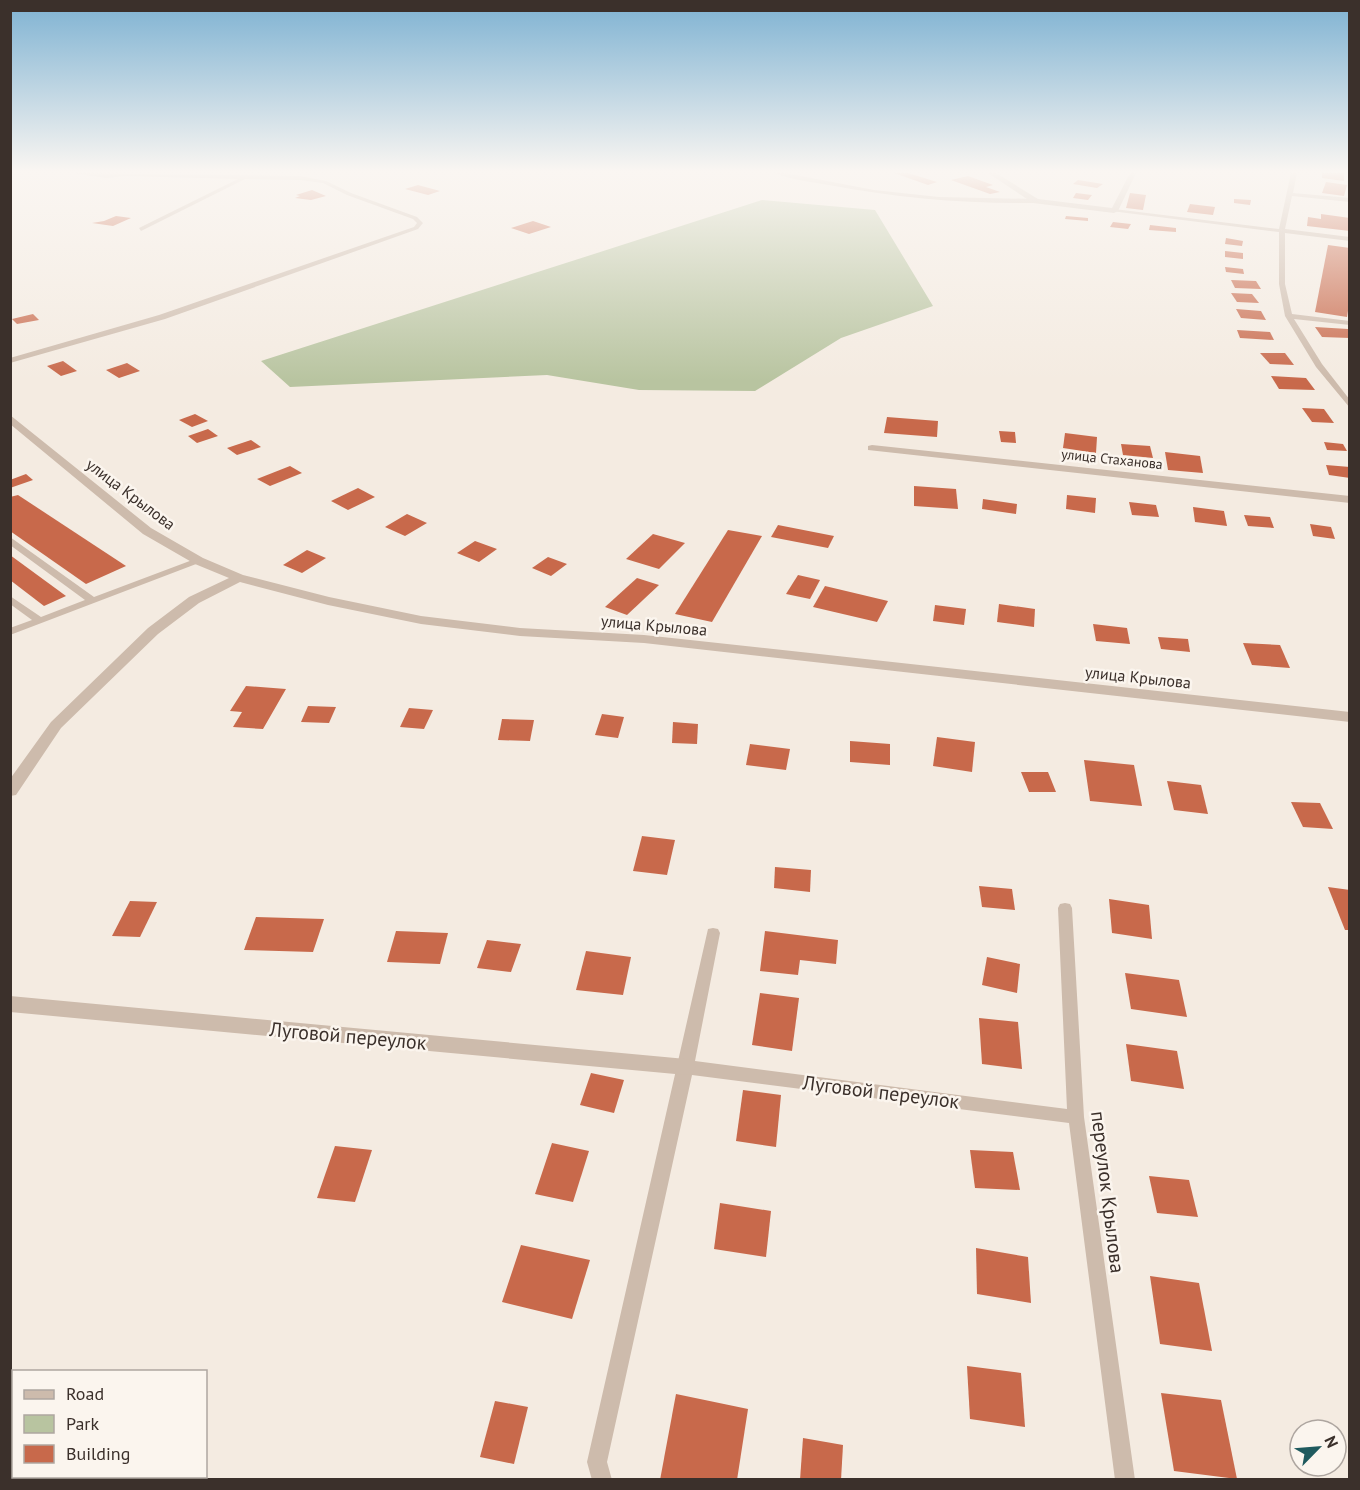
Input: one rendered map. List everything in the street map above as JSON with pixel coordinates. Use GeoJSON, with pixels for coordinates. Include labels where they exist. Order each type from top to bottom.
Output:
{"type":"FeatureCollection","features":[{"type":"Feature","properties":{"kind":"street","name":"улица Крылова"},"geometry":{"type":"LineString","coordinates":[[10,418],[147,531],[199,561],[239,578],[328,602],[421,620],[520,632],[644,639],[1350,717]]}},
{"type":"Feature","properties":{"kind":"street","name":"улица Стаханова"},"geometry":{"type":"LineString","coordinates":[[872,448],[1350,500]]}},
{"type":"Feature","properties":{"kind":"street"},"geometry":{"type":"LineString","coordinates":[[10,791],[56,725],[153,631],[194,600],[239,578]]}},
{"type":"Feature","properties":{"kind":"street","name":"Луговой переулок"},"geometry":{"type":"LineString","coordinates":[[10,1004],[686,1067]]}},
{"type":"Feature","properties":{"kind":"lane"},"geometry":{"type":"LineString","coordinates":[[10,361],[174,314],[375,243]]}},
{"type":"Feature","properties":{"kind":"lane"},"geometry":{"type":"LineString","coordinates":[[1282,243],[1282,284],[1288,316],[1318,365],[1350,406]]}},
{"type":"Feature","properties":{"kind":"lane"},"geometry":{"type":"LineString","coordinates":[[1288,316],[1350,323]]}},
{"type":"Feature","properties":{"kind":"lane"},"geometry":{"type":"LineString","coordinates":[[10,540],[92,600]]}},
{"type":"Feature","properties":{"kind":"lane"},"geometry":{"type":"LineString","coordinates":[[10,632],[199,561]]}},
{"type":"Feature","properties":{"kind":"lane"},"geometry":{"type":"LineString","coordinates":[[10,599],[39,620]]}},
{"type":"Feature","properties":{"kind":"lane","name":"переулок Крылова"},"geometry":{"type":"LineString","coordinates":[[1065,908],[1076,1117],[1125,1479]]}},
{"type":"Feature","properties":{"kind":"lane"},"geometry":{"type":"LineString","coordinates":[[602,1479],[597,1462],[686,1067],[713,933]]}},
{"type":"Feature","properties":{"kind":"lane","name":"Луговой переулок"},"geometry":{"type":"LineString","coordinates":[[686,1067],[1076,1117]]}},
{"type":"Feature","properties":{"kind":"green space"},"geometry":{"type":"Polygon","coordinates":[[[630,243],[895,243],[933,306],[841,338],[755,391],[639,390],[547,375],[290,387],[261,361],[630,243]]]}},
{"type":"Feature","properties":{"kind":"building"},"geometry":{"type":"Polygon","coordinates":[[[1225,243],[1243,243],[1242,246],[1225,243]]]}},
{"type":"Feature","properties":{"kind":"building"},"geometry":{"type":"Polygon","coordinates":[[[1328,245],[1350,248],[1350,298],[1347,317],[1315,312],[1328,245]]]}},
{"type":"Feature","properties":{"kind":"building"},"geometry":{"type":"Polygon","coordinates":[[[1225,251],[1243,253],[1243,259],[1225,257],[1225,251]]]}},
{"type":"Feature","properties":{"kind":"building"},"geometry":{"type":"Polygon","coordinates":[[[1225,267],[1243,269],[1244,274],[1226,272],[1225,267]]]}},
{"type":"Feature","properties":{"kind":"building"},"geometry":{"type":"Polygon","coordinates":[[[1231,280],[1256,281],[1261,289],[1235,288],[1231,280]]]}},
{"type":"Feature","properties":{"kind":"building"},"geometry":{"type":"Polygon","coordinates":[[[1231,293],[1252,294],[1259,303],[1237,302],[1231,293]]]}},
{"type":"Feature","properties":{"kind":"building"},"geometry":{"type":"Polygon","coordinates":[[[1236,309],[1261,311],[1266,320],[1241,318],[1236,309]]]}},
{"type":"Feature","properties":{"kind":"building"},"geometry":{"type":"Polygon","coordinates":[[[33,314],[39,320],[17,324],[12,319],[33,314]]]}},
{"type":"Feature","properties":{"kind":"building"},"geometry":{"type":"Polygon","coordinates":[[[1315,327],[1348,329],[1350,338],[1322,337],[1315,327]]]}},
{"type":"Feature","properties":{"kind":"building"},"geometry":{"type":"Polygon","coordinates":[[[1237,330],[1270,332],[1274,340],[1240,338],[1237,330]]]}},
{"type":"Feature","properties":{"kind":"building"},"geometry":{"type":"Polygon","coordinates":[[[1260,353],[1285,353],[1294,365],[1270,364],[1260,353]]]}},
{"type":"Feature","properties":{"kind":"building"},"geometry":{"type":"Polygon","coordinates":[[[63,361],[77,371],[61,376],[47,366],[63,361]]]}},
{"type":"Feature","properties":{"kind":"building"},"geometry":{"type":"Polygon","coordinates":[[[127,363],[140,371],[119,378],[106,370],[127,363]]]}},
{"type":"Feature","properties":{"kind":"building"},"geometry":{"type":"Polygon","coordinates":[[[1271,376],[1306,378],[1315,390],[1279,389],[1271,376]]]}},
{"type":"Feature","properties":{"kind":"building"},"geometry":{"type":"Polygon","coordinates":[[[1302,408],[1324,409],[1334,423],[1312,422],[1302,408]]]}},
{"type":"Feature","properties":{"kind":"building"},"geometry":{"type":"Polygon","coordinates":[[[195,414],[208,421],[192,427],[179,420],[195,414]]]}},
{"type":"Feature","properties":{"kind":"building"},"geometry":{"type":"Polygon","coordinates":[[[887,417],[938,421],[937,437],[884,433],[887,417]]]}},
{"type":"Feature","properties":{"kind":"building"},"geometry":{"type":"Polygon","coordinates":[[[208,429],[218,436],[197,443],[188,436],[208,429]]]}},
{"type":"Feature","properties":{"kind":"building"},"geometry":{"type":"Polygon","coordinates":[[[999,431],[1015,432],[1016,443],[1001,442],[999,431]]]}},
{"type":"Feature","properties":{"kind":"building"},"geometry":{"type":"Polygon","coordinates":[[[1065,433],[1097,437],[1096,453],[1063,448],[1065,433]]]}},
{"type":"Feature","properties":{"kind":"building"},"geometry":{"type":"Polygon","coordinates":[[[251,440],[261,447],[237,455],[227,448],[251,440]]]}},
{"type":"Feature","properties":{"kind":"building"},"geometry":{"type":"Polygon","coordinates":[[[1324,442],[1343,444],[1347,451],[1327,450],[1324,442]]]}},
{"type":"Feature","properties":{"kind":"building"},"geometry":{"type":"Polygon","coordinates":[[[1121,444],[1150,446],[1153,458],[1123,455],[1121,444]]]}},
{"type":"Feature","properties":{"kind":"building"},"geometry":{"type":"Polygon","coordinates":[[[1165,452],[1200,456],[1203,473],[1168,470],[1165,452]]]}},
{"type":"Feature","properties":{"kind":"building"},"geometry":{"type":"Polygon","coordinates":[[[1326,465],[1350,467],[1350,478],[1329,475],[1326,465]]]}},
{"type":"Feature","properties":{"kind":"building"},"geometry":{"type":"Polygon","coordinates":[[[290,466],[302,473],[270,486],[257,479],[290,466]]]}},
{"type":"Feature","properties":{"kind":"building"},"geometry":{"type":"Polygon","coordinates":[[[26,474],[33,480],[10,488],[10,480],[26,474]]]}},
{"type":"Feature","properties":{"kind":"building"},"geometry":{"type":"Polygon","coordinates":[[[914,486],[956,489],[958,509],[914,506],[914,486]]]}},
{"type":"Feature","properties":{"kind":"building"},"geometry":{"type":"Polygon","coordinates":[[[358,488],[375,497],[348,510],[331,501],[358,488]]]}},
{"type":"Feature","properties":{"kind":"building"},"geometry":{"type":"Polygon","coordinates":[[[18,495],[126,566],[86,584],[10,531],[10,497],[18,495]]]}},
{"type":"Feature","properties":{"kind":"building"},"geometry":{"type":"Polygon","coordinates":[[[1067,495],[1096,498],[1095,513],[1066,509],[1067,495]]]}},
{"type":"Feature","properties":{"kind":"building"},"geometry":{"type":"Polygon","coordinates":[[[983,499],[1017,504],[1016,514],[982,509],[983,499]]]}},
{"type":"Feature","properties":{"kind":"building"},"geometry":{"type":"Polygon","coordinates":[[[1129,502],[1156,505],[1159,517],[1132,515],[1129,502]]]}},
{"type":"Feature","properties":{"kind":"building"},"geometry":{"type":"Polygon","coordinates":[[[1193,507],[1224,511],[1227,526],[1195,522],[1193,507]]]}},
{"type":"Feature","properties":{"kind":"building"},"geometry":{"type":"Polygon","coordinates":[[[407,514],[427,523],[405,536],[385,527],[407,514]]]}},
{"type":"Feature","properties":{"kind":"building"},"geometry":{"type":"Polygon","coordinates":[[[1244,515],[1270,517],[1274,528],[1248,526],[1244,515]]]}},
{"type":"Feature","properties":{"kind":"building"},"geometry":{"type":"Polygon","coordinates":[[[1310,524],[1331,527],[1335,539],[1313,536],[1310,524]]]}},
{"type":"Feature","properties":{"kind":"building"},"geometry":{"type":"Polygon","coordinates":[[[778,525],[834,536],[828,548],[771,537],[778,525]]]}},
{"type":"Feature","properties":{"kind":"building"},"geometry":{"type":"Polygon","coordinates":[[[728,530],[762,536],[712,622],[675,614],[728,530]]]}},
{"type":"Feature","properties":{"kind":"building"},"geometry":{"type":"Polygon","coordinates":[[[653,534],[685,543],[659,569],[626,559],[653,534]]]}},
{"type":"Feature","properties":{"kind":"building"},"geometry":{"type":"Polygon","coordinates":[[[475,541],[497,549],[479,562],[457,553],[475,541]]]}},
{"type":"Feature","properties":{"kind":"building"},"geometry":{"type":"Polygon","coordinates":[[[307,550],[326,558],[302,573],[283,565],[307,550]]]}},
{"type":"Feature","properties":{"kind":"building"},"geometry":{"type":"Polygon","coordinates":[[[10,555],[66,596],[44,606],[10,580],[10,555]]]}},
{"type":"Feature","properties":{"kind":"building"},"geometry":{"type":"Polygon","coordinates":[[[548,557],[567,564],[551,576],[532,568],[548,557]]]}},
{"type":"Feature","properties":{"kind":"building"},"geometry":{"type":"Polygon","coordinates":[[[798,575],[820,580],[810,599],[786,594],[798,575]]]}},
{"type":"Feature","properties":{"kind":"building"},"geometry":{"type":"Polygon","coordinates":[[[637,578],[659,585],[627,615],[605,607],[637,578]]]}},
{"type":"Feature","properties":{"kind":"building"},"geometry":{"type":"Polygon","coordinates":[[[825,586],[888,601],[877,622],[813,607],[825,586]]]}},
{"type":"Feature","properties":{"kind":"building"},"geometry":{"type":"Polygon","coordinates":[[[999,604],[1035,609],[1034,627],[997,622],[999,604]]]}},
{"type":"Feature","properties":{"kind":"building"},"geometry":{"type":"Polygon","coordinates":[[[935,605],[966,609],[964,625],[933,621],[935,605]]]}},
{"type":"Feature","properties":{"kind":"building"},"geometry":{"type":"Polygon","coordinates":[[[1093,624],[1127,628],[1130,644],[1096,641],[1093,624]]]}},
{"type":"Feature","properties":{"kind":"building"},"geometry":{"type":"Polygon","coordinates":[[[1158,637],[1188,639],[1190,652],[1161,649],[1158,637]]]}},
{"type":"Feature","properties":{"kind":"building"},"geometry":{"type":"Polygon","coordinates":[[[1243,643],[1280,645],[1290,668],[1252,665],[1243,643]]]}},
{"type":"Feature","properties":{"kind":"building"},"geometry":{"type":"Polygon","coordinates":[[[246,686],[286,689],[263,729],[233,727],[242,712],[230,711],[246,686]]]}},
{"type":"Feature","properties":{"kind":"building"},"geometry":{"type":"Polygon","coordinates":[[[308,706],[336,707],[329,723],[301,722],[308,706]]]}},
{"type":"Feature","properties":{"kind":"building"},"geometry":{"type":"Polygon","coordinates":[[[409,708],[433,710],[424,729],[400,727],[409,708]]]}},
{"type":"Feature","properties":{"kind":"building"},"geometry":{"type":"Polygon","coordinates":[[[602,714],[624,717],[618,738],[595,735],[602,714]]]}},
{"type":"Feature","properties":{"kind":"building"},"geometry":{"type":"Polygon","coordinates":[[[502,719],[534,720],[530,741],[498,740],[502,719]]]}},
{"type":"Feature","properties":{"kind":"building"},"geometry":{"type":"Polygon","coordinates":[[[673,722],[698,724],[697,744],[672,743],[673,722]]]}},
{"type":"Feature","properties":{"kind":"building"},"geometry":{"type":"Polygon","coordinates":[[[937,737],[975,742],[972,772],[933,766],[937,737]]]}},
{"type":"Feature","properties":{"kind":"building"},"geometry":{"type":"Polygon","coordinates":[[[850,741],[890,744],[890,765],[850,762],[850,741]]]}},
{"type":"Feature","properties":{"kind":"building"},"geometry":{"type":"Polygon","coordinates":[[[750,744],[790,749],[786,770],[746,765],[750,744]]]}},
{"type":"Feature","properties":{"kind":"building"},"geometry":{"type":"Polygon","coordinates":[[[1084,760],[1134,765],[1142,806],[1090,801],[1084,760]]]}},
{"type":"Feature","properties":{"kind":"building"},"geometry":{"type":"Polygon","coordinates":[[[1021,772],[1048,772],[1056,792],[1029,792],[1021,772]]]}},
{"type":"Feature","properties":{"kind":"building"},"geometry":{"type":"Polygon","coordinates":[[[1167,781],[1201,785],[1208,814],[1174,810],[1167,781]]]}},
{"type":"Feature","properties":{"kind":"building"},"geometry":{"type":"Polygon","coordinates":[[[1291,802],[1320,803],[1333,829],[1303,827],[1291,802]]]}},
{"type":"Feature","properties":{"kind":"building"},"geometry":{"type":"Polygon","coordinates":[[[642,836],[675,840],[667,875],[633,871],[642,836]]]}},
{"type":"Feature","properties":{"kind":"building"},"geometry":{"type":"Polygon","coordinates":[[[775,867],[811,870],[810,892],[774,888],[775,867]]]}},
{"type":"Feature","properties":{"kind":"building"},"geometry":{"type":"Polygon","coordinates":[[[979,886],[1012,889],[1015,910],[982,907],[979,886]]]}},
{"type":"Feature","properties":{"kind":"building"},"geometry":{"type":"Polygon","coordinates":[[[1328,887],[1350,890],[1350,930],[1345,930],[1328,887]]]}},
{"type":"Feature","properties":{"kind":"building"},"geometry":{"type":"Polygon","coordinates":[[[1109,899],[1149,905],[1152,939],[1112,933],[1109,899]]]}},
{"type":"Feature","properties":{"kind":"building"},"geometry":{"type":"Polygon","coordinates":[[[130,901],[157,902],[140,937],[112,936],[130,901]]]}},
{"type":"Feature","properties":{"kind":"building"},"geometry":{"type":"Polygon","coordinates":[[[256,917],[324,919],[313,952],[244,950],[256,917]]]}},
{"type":"Feature","properties":{"kind":"building"},"geometry":{"type":"Polygon","coordinates":[[[396,931],[448,933],[440,964],[387,962],[396,931]]]}},
{"type":"Feature","properties":{"kind":"building"},"geometry":{"type":"Polygon","coordinates":[[[765,931],[838,940],[836,964],[800,960],[798,975],[760,971],[765,931]]]}},
{"type":"Feature","properties":{"kind":"building"},"geometry":{"type":"Polygon","coordinates":[[[487,940],[521,944],[511,972],[477,968],[487,940]]]}},
{"type":"Feature","properties":{"kind":"building"},"geometry":{"type":"Polygon","coordinates":[[[586,951],[631,957],[623,995],[576,990],[586,951]]]}},
{"type":"Feature","properties":{"kind":"building"},"geometry":{"type":"Polygon","coordinates":[[[987,957],[1020,964],[1017,993],[982,985],[987,957]]]}},
{"type":"Feature","properties":{"kind":"building"},"geometry":{"type":"Polygon","coordinates":[[[1125,973],[1179,980],[1187,1017],[1131,1009],[1125,973]]]}},
{"type":"Feature","properties":{"kind":"building"},"geometry":{"type":"Polygon","coordinates":[[[760,993],[799,998],[792,1051],[752,1045],[760,993]]]}},
{"type":"Feature","properties":{"kind":"building"},"geometry":{"type":"Polygon","coordinates":[[[979,1018],[1018,1022],[1022,1069],[982,1064],[979,1018]]]}},
{"type":"Feature","properties":{"kind":"building"},"geometry":{"type":"Polygon","coordinates":[[[1126,1044],[1177,1051],[1184,1089],[1131,1081],[1126,1044]]]}},
{"type":"Feature","properties":{"kind":"building"},"geometry":{"type":"Polygon","coordinates":[[[591,1073],[624,1080],[614,1113],[580,1105],[591,1073]]]}},
{"type":"Feature","properties":{"kind":"building"},"geometry":{"type":"Polygon","coordinates":[[[743,1090],[781,1095],[776,1147],[736,1141],[743,1090]]]}},
{"type":"Feature","properties":{"kind":"building"},"geometry":{"type":"Polygon","coordinates":[[[552,1143],[589,1151],[573,1202],[535,1194],[552,1143]]]}},
{"type":"Feature","properties":{"kind":"building"},"geometry":{"type":"Polygon","coordinates":[[[335,1146],[372,1150],[355,1202],[317,1198],[335,1146]]]}},
{"type":"Feature","properties":{"kind":"building"},"geometry":{"type":"Polygon","coordinates":[[[970,1150],[1013,1152],[1020,1190],[975,1188],[970,1150]]]}},
{"type":"Feature","properties":{"kind":"building"},"geometry":{"type":"Polygon","coordinates":[[[1149,1176],[1189,1180],[1198,1217],[1157,1213],[1149,1176]]]}},
{"type":"Feature","properties":{"kind":"building"},"geometry":{"type":"Polygon","coordinates":[[[720,1203],[771,1211],[766,1257],[714,1249],[720,1203]]]}},
{"type":"Feature","properties":{"kind":"building"},"geometry":{"type":"Polygon","coordinates":[[[521,1245],[590,1260],[572,1319],[502,1302],[521,1245]]]}},
{"type":"Feature","properties":{"kind":"building"},"geometry":{"type":"Polygon","coordinates":[[[976,1248],[1028,1257],[1031,1303],[977,1294],[976,1248]]]}},
{"type":"Feature","properties":{"kind":"building"},"geometry":{"type":"Polygon","coordinates":[[[1150,1276],[1199,1283],[1212,1351],[1160,1344],[1150,1276]]]}},
{"type":"Feature","properties":{"kind":"building"},"geometry":{"type":"Polygon","coordinates":[[[967,1366],[1021,1373],[1025,1427],[970,1419],[967,1366]]]}},
{"type":"Feature","properties":{"kind":"building"},"geometry":{"type":"Polygon","coordinates":[[[1161,1393],[1221,1400],[1237,1479],[1174,1471],[1161,1393]]]}},
{"type":"Feature","properties":{"kind":"building"},"geometry":{"type":"Polygon","coordinates":[[[676,1394],[748,1409],[737,1480],[660,1480],[676,1394]]]}},
{"type":"Feature","properties":{"kind":"building"},"geometry":{"type":"Polygon","coordinates":[[[495,1401],[528,1407],[514,1464],[480,1457],[495,1401]]]}},
{"type":"Feature","properties":{"kind":"building"},"geometry":{"type":"Polygon","coordinates":[[[803,1438],[843,1445],[841,1480],[800,1480],[803,1438]]]}}]}
